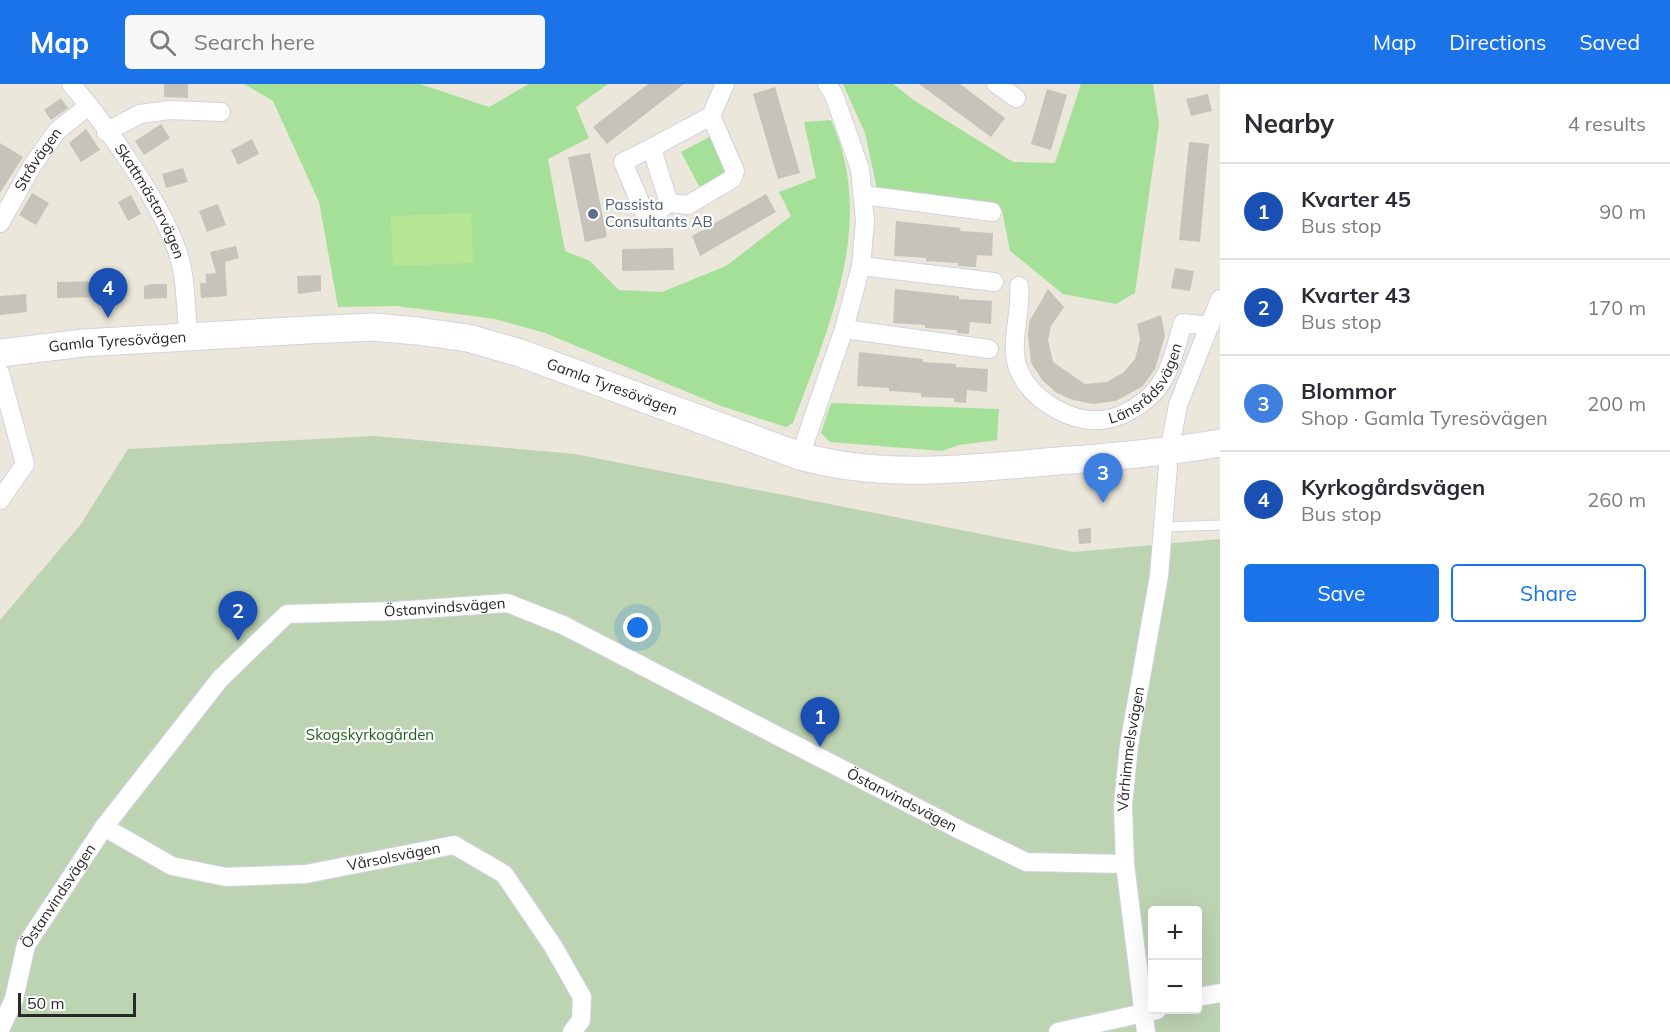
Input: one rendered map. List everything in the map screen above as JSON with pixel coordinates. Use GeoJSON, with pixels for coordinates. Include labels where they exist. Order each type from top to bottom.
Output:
{"type":"FeatureCollection","features":[{"type":"Feature","properties":{"kind":"street","name":"Skattmästarvägen"},"geometry":{"type":"LineString","coordinates":[[71,84],[143,184],[180,258],[185,286],[189,338]]}},
{"type":"Feature","properties":{"kind":"street"},"geometry":{"type":"LineString","coordinates":[[711,116],[735,171],[732,179],[688,205],[669,202],[639,222],[623,162],[711,116],[725,84]]}},
{"type":"Feature","properties":{"kind":"street"},"geometry":{"type":"LineString","coordinates":[[800,456],[844,329],[861,266],[865,221],[860,168],[834,94],[827,84]]}},
{"type":"Feature","properties":{"kind":"street"},"geometry":{"type":"LineString","coordinates":[[996,84],[1016,98]]}},
{"type":"Feature","properties":{"kind":"street","name":"Stråvägen"},"geometry":{"type":"LineString","coordinates":[[0,222],[32,166],[57,131],[88,106]]}},
{"type":"Feature","properties":{"kind":"street"},"geometry":{"type":"LineString","coordinates":[[106,132],[140,114],[170,110],[221,112]]}},
{"type":"Feature","properties":{"kind":"street"},"geometry":{"type":"LineString","coordinates":[[655,146],[654,156],[669,202]]}},
{"type":"Feature","properties":{"kind":"street"},"geometry":{"type":"LineString","coordinates":[[862,195],[992,212]]}},
{"type":"Feature","properties":{"kind":"street"},"geometry":{"type":"LineString","coordinates":[[861,266],[994,282]]}},
{"type":"Feature","properties":{"kind":"street","name":"Länsrådsvägen"},"geometry":{"type":"LineString","coordinates":[[1019,286],[1021,299],[1015,342],[1018,368],[1030,388],[1054,408],[1075,417],[1108,419],[1137,406],[1156,391],[1169,368],[1183,323],[1210,326]]}},
{"type":"Feature","properties":{"kind":"street","name":"Vårhimmelsvägen"},"geometry":{"type":"LineString","coordinates":[[1148,999],[1125,864],[1123,805],[1129,745],[1159,576],[1169,459],[1178,405],[1220,299]]}},
{"type":"Feature","properties":{"kind":"street","name":"Gamla Tyresövägen"},"geometry":{"type":"LineString","coordinates":[[0,353],[33,347],[373,327],[468,338],[520,353],[800,456],[830,464],[896,472],[1169,459],[1220,442]]}},
{"type":"Feature","properties":{"kind":"street"},"geometry":{"type":"LineString","coordinates":[[844,329],[989,349]]}},
{"type":"Feature","properties":{"kind":"street"},"geometry":{"type":"LineString","coordinates":[[0,373],[25,464],[0,500]]}},
{"type":"Feature","properties":{"kind":"street","name":"Östanvindsvägen"},"geometry":{"type":"LineString","coordinates":[[0,1030],[14,999],[26,945],[104,826],[220,679],[288,614],[394,611],[507,603],[563,625],[969,835],[1026,862],[1125,864]]}},
{"type":"Feature","properties":{"kind":"street","name":"Vårsolsvägen"},"geometry":{"type":"LineString","coordinates":[[104,826],[172,866],[226,877],[306,874],[454,845],[504,874],[553,946],[582,998],[581,1020],[572,1032]]}},
{"type":"Feature","properties":{"kind":"street"},"geometry":{"type":"LineString","coordinates":[[1202,996],[1220,993]]}},
{"type":"Feature","properties":{"kind":"street"},"geometry":{"type":"LineString","coordinates":[[1058,1032],[1148,1011]]}},
{"type":"Feature","properties":{"kind":"street","name":"Vårhimmelsvägen"},"geometry":{"type":"LineString","coordinates":[[1146,1032],[1149,1014]]}},
{"type":"Feature","properties":{"kind":"lane"},"geometry":{"type":"LineString","coordinates":[[1164,527],[1220,525]]}},
{"type":"Feature","properties":{"kind":"green space"},"geometry":{"type":"Polygon","coordinates":[[[244,84],[420,84],[489,107],[529,84],[608,84],[576,107],[589,138],[548,159],[565,251],[590,261],[619,290],[662,292],[726,266],[791,216],[779,192],[816,178],[804,122],[831,120],[844,158],[850,197],[849,235],[843,273],[833,311],[793,423],[786,427],[721,406],[545,333],[495,319],[397,306],[338,307],[319,202],[273,101],[244,84]]]}},
{"type":"Feature","properties":{"kind":"green space"},"geometry":{"type":"Polygon","coordinates":[[[843,84],[893,84],[915,101],[1013,162],[1055,163],[1081,84],[1153,84],[1159,124],[1135,293],[1116,304],[1063,294],[1010,251],[1002,210],[877,189],[865,133],[843,84]]]}},
{"type":"Feature","properties":{"kind":"green space"},"geometry":{"type":"Polygon","coordinates":[[[713,135],[732,171],[700,188],[681,152],[713,135]]]}},
{"type":"Feature","properties":{"kind":"green space"},"geometry":{"type":"Polygon","coordinates":[[[471,213],[473,263],[393,266],[391,216],[471,213]]]}},
{"type":"Feature","properties":{"kind":"green space"},"geometry":{"type":"Polygon","coordinates":[[[831,403],[999,409],[997,440],[959,445],[942,451],[830,442],[821,433],[831,403]]]}},
{"type":"Feature","properties":{"kind":"green space","name":"Skogskyrkogården"},"geometry":{"type":"Polygon","coordinates":[[[374,436],[575,454],[1073,552],[1220,539],[1220,1032],[0,1032],[0,620],[81,524],[128,449],[374,436]]]}},
{"type":"Feature","properties":{"kind":"building"},"geometry":{"type":"Polygon","coordinates":[[[164,84],[188,84],[188,98],[164,97],[164,84]]]}},
{"type":"Feature","properties":{"kind":"building"},"geometry":{"type":"Polygon","coordinates":[[[648,84],[684,84],[607,144],[593,127],[648,84]]]}},
{"type":"Feature","properties":{"kind":"building"},"geometry":{"type":"Polygon","coordinates":[[[919,84],[960,84],[1005,118],[991,137],[919,84]]]}},
{"type":"Feature","properties":{"kind":"building"},"geometry":{"type":"Polygon","coordinates":[[[775,87],[800,173],[778,179],[753,94],[775,87]]]}},
{"type":"Feature","properties":{"kind":"building"},"geometry":{"type":"Polygon","coordinates":[[[1047,89],[1067,95],[1051,150],[1031,144],[1047,89]]]}},
{"type":"Feature","properties":{"kind":"building"},"geometry":{"type":"Polygon","coordinates":[[[1208,94],[1212,111],[1191,116],[1186,99],[1208,94]]]}},
{"type":"Feature","properties":{"kind":"building"},"geometry":{"type":"Polygon","coordinates":[[[61,98],[68,108],[51,120],[44,110],[61,98]]]}},
{"type":"Feature","properties":{"kind":"building"},"geometry":{"type":"Polygon","coordinates":[[[161,124],[170,138],[144,155],[135,141],[161,124]]]}},
{"type":"Feature","properties":{"kind":"building"},"geometry":{"type":"Polygon","coordinates":[[[86,129],[100,150],[81,162],[69,143],[86,129]]]}},
{"type":"Feature","properties":{"kind":"building"},"geometry":{"type":"Polygon","coordinates":[[[252,139],[259,154],[238,165],[231,150],[252,139]]]}},
{"type":"Feature","properties":{"kind":"building"},"geometry":{"type":"Polygon","coordinates":[[[1189,142],[1209,144],[1200,242],[1179,240],[1189,142]]]}},
{"type":"Feature","properties":{"kind":"building"},"geometry":{"type":"Polygon","coordinates":[[[0,143],[23,157],[0,193],[0,143]]]}},
{"type":"Feature","properties":{"kind":"building"},"geometry":{"type":"Polygon","coordinates":[[[590,153],[607,237],[585,242],[568,157],[590,153]]]}},
{"type":"Feature","properties":{"kind":"building"},"geometry":{"type":"Polygon","coordinates":[[[183,168],[188,182],[166,188],[162,174],[183,168]]]}},
{"type":"Feature","properties":{"kind":"building"},"geometry":{"type":"Polygon","coordinates":[[[32,193],[49,203],[36,225],[19,215],[32,193]]]}},
{"type":"Feature","properties":{"kind":"building"},"geometry":{"type":"Polygon","coordinates":[[[766,194],[776,212],[700,256],[692,236],[766,194]]]}},
{"type":"Feature","properties":{"kind":"building"},"geometry":{"type":"Polygon","coordinates":[[[131,195],[141,214],[128,221],[118,202],[131,195]]]}},
{"type":"Feature","properties":{"kind":"building"},"geometry":{"type":"Polygon","coordinates":[[[218,204],[226,225],[207,232],[199,211],[218,204]]]}},
{"type":"Feature","properties":{"kind":"building"},"geometry":{"type":"Polygon","coordinates":[[[896,221],[961,228],[960,231],[993,233],[992,256],[977,255],[976,267],[958,266],[958,263],[926,261],[926,258],[894,256],[896,221]]]}},
{"type":"Feature","properties":{"kind":"building"},"geometry":{"type":"Polygon","coordinates":[[[236,246],[239,258],[225,262],[227,296],[201,298],[200,283],[206,283],[206,274],[216,273],[210,252],[236,246]]]}},
{"type":"Feature","properties":{"kind":"building"},"geometry":{"type":"Polygon","coordinates":[[[673,248],[674,270],[622,271],[622,249],[673,248]]]}},
{"type":"Feature","properties":{"kind":"building"},"geometry":{"type":"Polygon","coordinates":[[[1175,268],[1194,271],[1190,291],[1171,288],[1175,268]]]}},
{"type":"Feature","properties":{"kind":"building"},"geometry":{"type":"Polygon","coordinates":[[[321,275],[321,291],[298,294],[297,276],[321,275]]]}},
{"type":"Feature","properties":{"kind":"building"},"geometry":{"type":"Polygon","coordinates":[[[103,281],[103,297],[57,298],[57,282],[103,281]]]}},
{"type":"Feature","properties":{"kind":"building"},"geometry":{"type":"Polygon","coordinates":[[[167,284],[167,298],[144,299],[144,286],[167,284]]]}},
{"type":"Feature","properties":{"kind":"building"},"geometry":{"type":"Polygon","coordinates":[[[895,289],[959,296],[959,299],[992,301],[991,324],[970,322],[969,334],[957,333],[957,330],[925,328],[925,325],[893,323],[895,289]]]}},
{"type":"Feature","properties":{"kind":"building"},"geometry":{"type":"Polygon","coordinates":[[[1048,289],[1064,307],[1051,326],[1048,340],[1053,362],[1085,384],[1107,382],[1124,372],[1135,359],[1140,339],[1137,324],[1161,315],[1165,336],[1155,369],[1143,386],[1116,401],[1093,404],[1073,400],[1057,393],[1043,381],[1031,363],[1028,335],[1029,322],[1048,289]]]}},
{"type":"Feature","properties":{"kind":"building"},"geometry":{"type":"Polygon","coordinates":[[[26,294],[27,312],[0,315],[0,296],[26,294]]]}},
{"type":"Feature","properties":{"kind":"building"},"geometry":{"type":"Polygon","coordinates":[[[859,352],[923,359],[923,362],[956,364],[956,367],[988,369],[987,392],[967,390],[966,403],[954,402],[954,398],[921,397],[921,393],[857,386],[859,352]]]}},
{"type":"Feature","properties":{"kind":"building"},"geometry":{"type":"Polygon","coordinates":[[[1091,528],[1091,543],[1079,544],[1078,529],[1091,528]]]}},
{"type":"Feature","properties":{"kind":"place","name":"Passista Consultants AB"},"geometry":{"type":"Point","coordinates":[593,214]}},
{"type":"Feature","properties":{"kind":"place","name":"Kyrkogårdsvägen"},"geometry":{"type":"Point","coordinates":[108,318]}},
{"type":"Feature","properties":{"kind":"place","name":"Blommor"},"geometry":{"type":"Point","coordinates":[1103,503]}},
{"type":"Feature","properties":{"kind":"place","name":"Kvarter 43"},"geometry":{"type":"Point","coordinates":[238,641]}},
{"type":"Feature","properties":{"kind":"place","name":"Kvarter 45"},"geometry":{"type":"Point","coordinates":[820,747]}}]}
